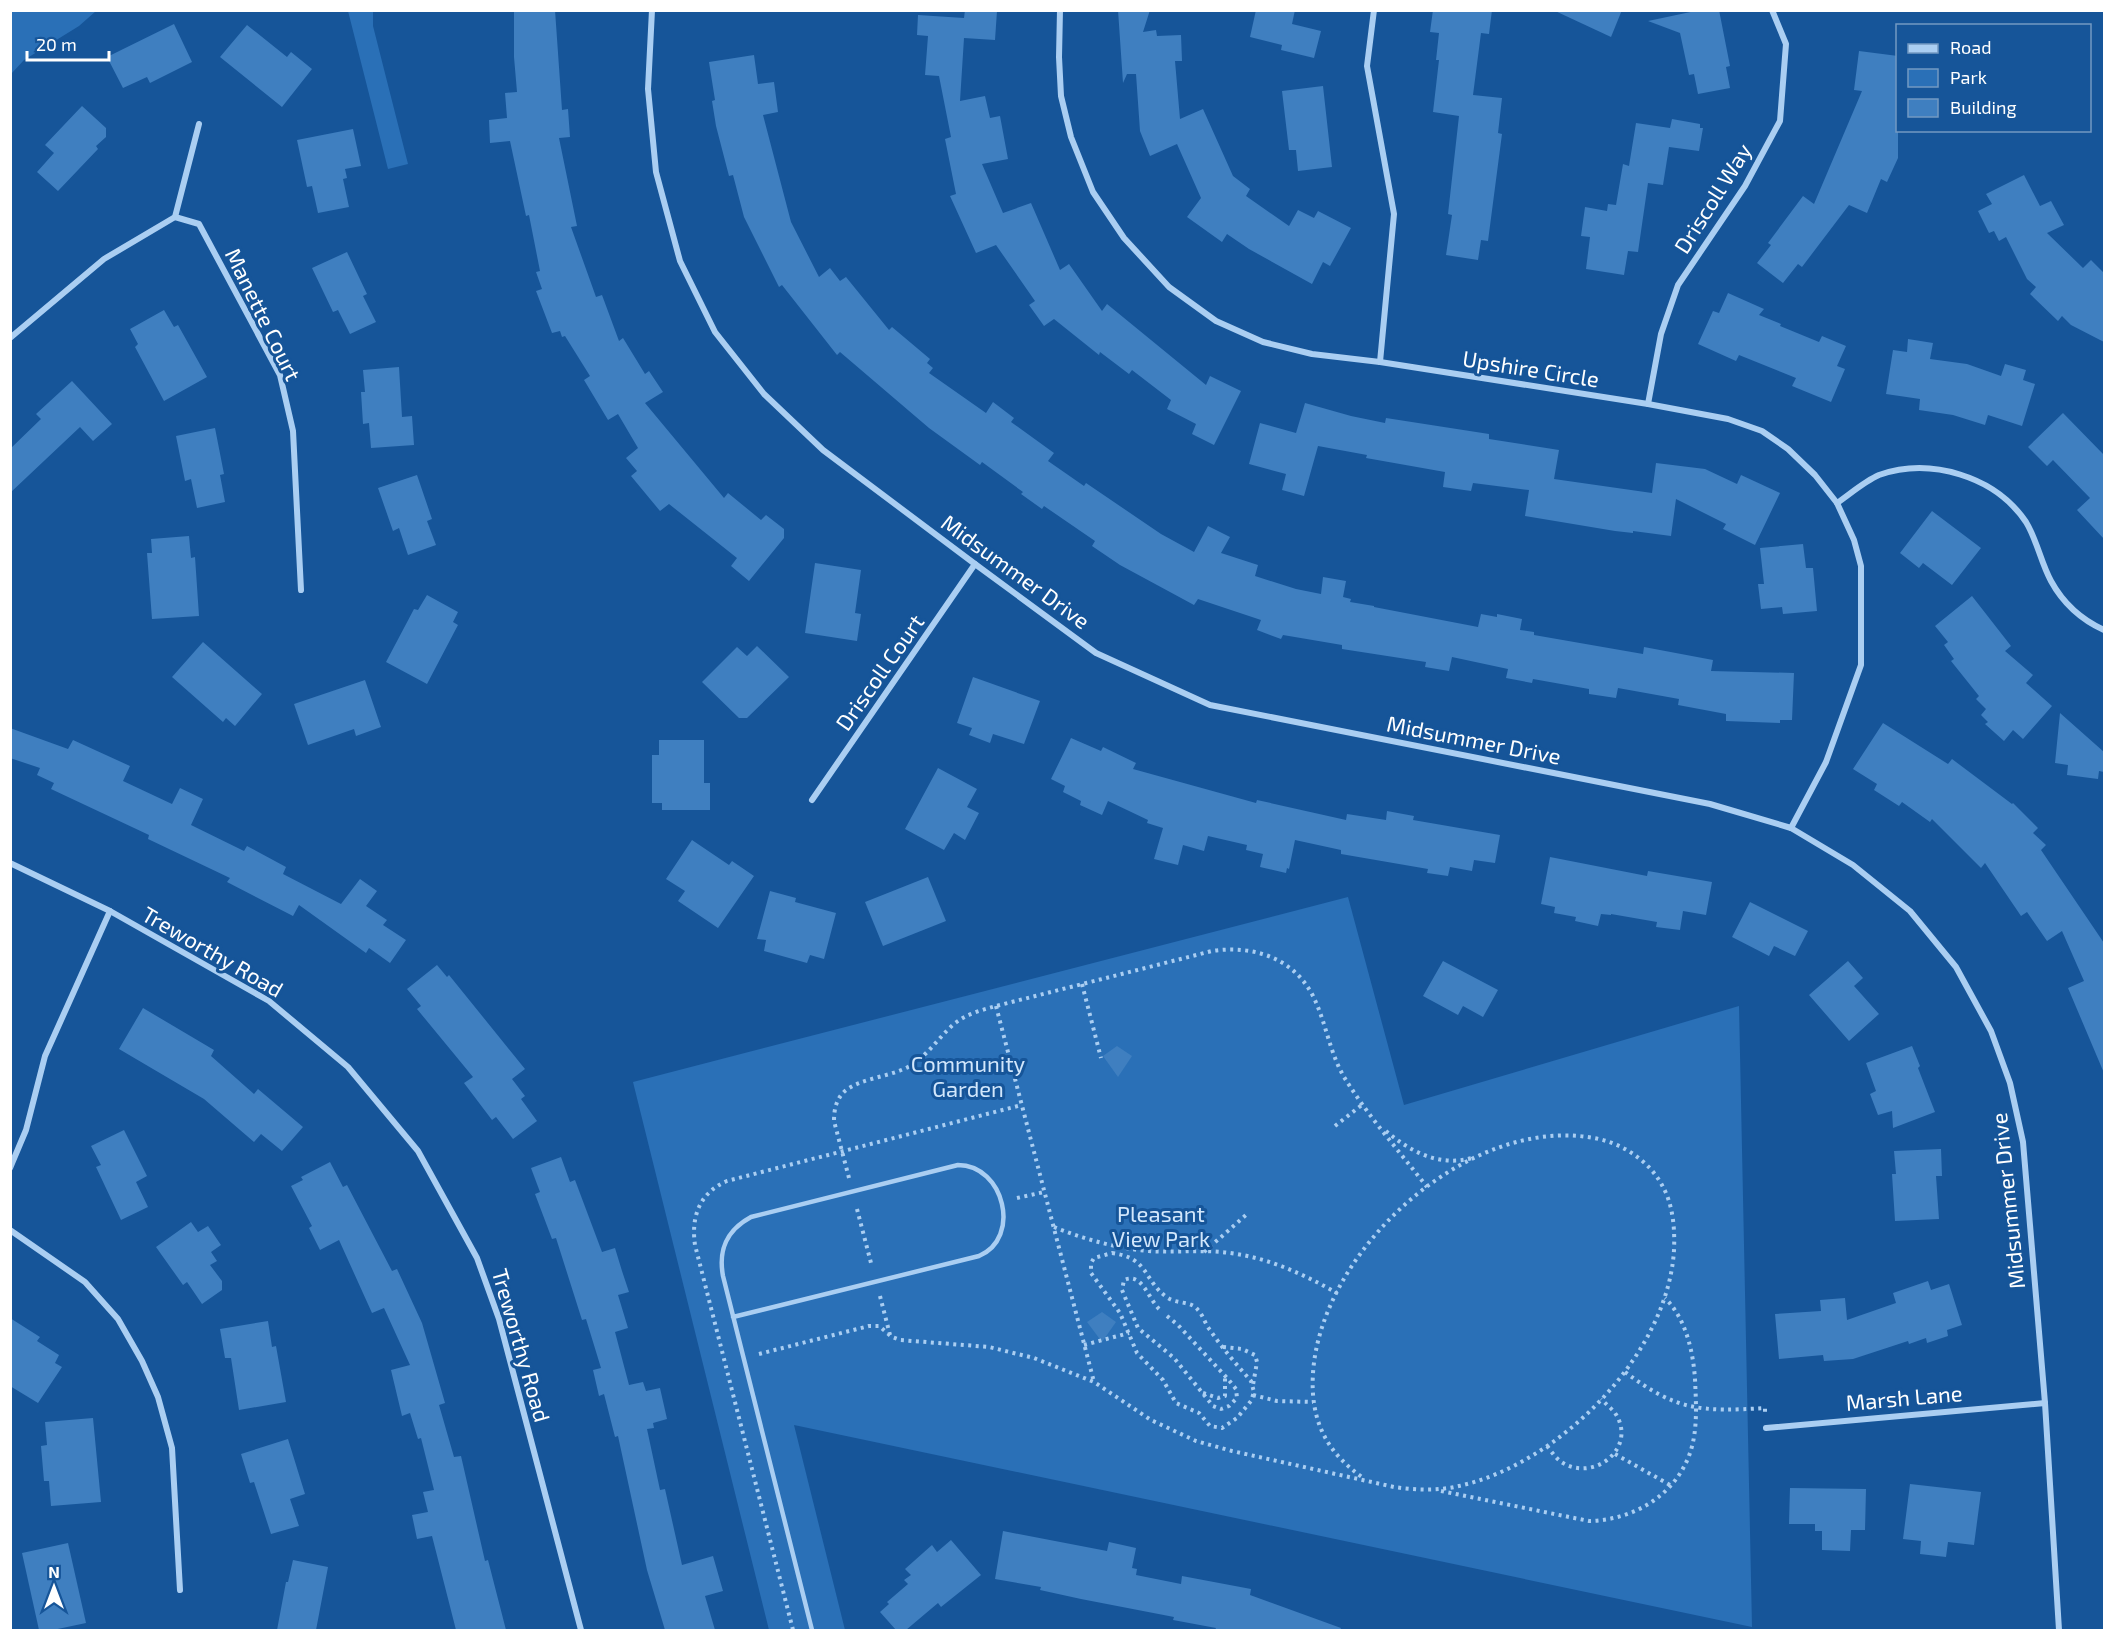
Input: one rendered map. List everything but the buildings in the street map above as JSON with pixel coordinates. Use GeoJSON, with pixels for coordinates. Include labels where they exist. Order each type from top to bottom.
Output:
{"type":"FeatureCollection","features":[{"type":"Feature","properties":{"kind":"street","name":"Midsummer Drive"},"geometry":{"type":"LineString","coordinates":[[652,10],[648,89],[656,172],[680,261],[715,332],[764,394],[823,450],[1096,653],[1210,705],[1710,804],[1791,828],[1853,865],[1910,911],[1956,967],[1991,1031],[2010,1083],[2024,1142],[2045,1402],[2059,1630]]}},
{"type":"Feature","properties":{"kind":"street","name":"Upshire Circle"},"geometry":{"type":"LineString","coordinates":[[1060,10],[1061,96],[1071,137],[1093,192],[1124,238],[1169,287],[1216,321],[1263,342],[1312,354],[1380,362],[1648,404],[1728,419],[1762,431],[1788,449],[1815,475],[1837,502],[1854,540],[1861,566],[1861,665],[1826,762],[1791,828]]}},
{"type":"Feature","properties":{"kind":"street"},"geometry":{"type":"LineString","coordinates":[[1374,10],[1366,66],[1394,214],[1380,362]]}},
{"type":"Feature","properties":{"kind":"street","name":"Driscoll Way"},"geometry":{"type":"LineString","coordinates":[[1648,404],[1661,334],[1678,285],[1745,186],[1780,121],[1786,44],[1772,10]]}},
{"type":"Feature","properties":{"kind":"street"},"geometry":{"type":"LineString","coordinates":[[10,338],[104,259],[175,217],[199,124]]}},
{"type":"Feature","properties":{"kind":"street","name":"Manette Court"},"geometry":{"type":"LineString","coordinates":[[175,217],[199,224],[280,375],[293,431],[302,590]]}},
{"type":"Feature","properties":{"kind":"street"},"geometry":{"type":"LineString","coordinates":[[1837,502],[1878,476],[1910,468],[1939,469],[1970,477],[2003,498],[2026,522],[2051,581],[2069,607],[2104,630]]}},
{"type":"Feature","properties":{"kind":"street","name":"Driscoll Court"},"geometry":{"type":"LineString","coordinates":[[812,800],[975,564]]}},
{"type":"Feature","properties":{"kind":"street","name":"Treworthy Road"},"geometry":{"type":"LineString","coordinates":[[10,864],[110,911],[269,1001],[348,1067],[418,1151],[477,1258],[499,1319],[581,1630]]}},
{"type":"Feature","properties":{"kind":"street"},"geometry":{"type":"LineString","coordinates":[[10,1168],[26,1130],[45,1056],[110,911]]}},
{"type":"Feature","properties":{"kind":"street"},"geometry":{"type":"LineString","coordinates":[[10,1230],[85,1282],[118,1319],[142,1361],[158,1397],[172,1448],[180,1590]]}},
{"type":"Feature","properties":{"kind":"street","name":"Marsh Lane"},"geometry":{"type":"LineString","coordinates":[[1766,1428],[2045,1402]]}},
{"type":"Feature","properties":{"kind":"lane"},"geometry":{"type":"LineString","coordinates":[[733,1317],[988,1252],[996,1245],[1000,1236],[1003,1214],[1001,1202],[991,1179],[984,1172],[967,1165],[958,1165],[751,1217],[727,1236],[721,1254],[723,1276],[733,1317],[743,1358],[812,1630]]}},
{"type":"Feature","properties":{"kind":"path"},"geometry":{"type":"LineString","coordinates":[[849,1179],[834,1121],[834,1112],[840,1096],[855,1085],[910,1066],[954,1024],[966,1016],[996,1006],[1212,951],[1238,948],[1264,953],[1288,966],[1307,986],[1317,1006],[1335,1060],[1363,1104],[1427,1187]]}},
{"type":"Feature","properties":{"kind":"path"},"geometry":{"type":"LineString","coordinates":[[1082,984],[1101,1058]]}},
{"type":"Feature","properties":{"kind":"path"},"geometry":{"type":"LineString","coordinates":[[996,1006],[1094,1382]]}},
{"type":"Feature","properties":{"kind":"path"},"geometry":{"type":"LineString","coordinates":[[1335,1126],[1363,1104]]}},
{"type":"Feature","properties":{"kind":"path"},"geometry":{"type":"LineString","coordinates":[[732,1180],[1022,1105]]}},
{"type":"Feature","properties":{"kind":"path"},"geometry":{"type":"LineString","coordinates":[[1379,1124],[1404,1146],[1432,1158],[1464,1160],[1483,1155]]}},
{"type":"Feature","properties":{"kind":"path"},"geometry":{"type":"LineString","coordinates":[[725,1363],[869,1326],[883,1328],[890,1336],[900,1340],[974,1345],[1011,1352],[1048,1363],[1094,1382],[1151,1420],[1196,1441],[1232,1451],[1394,1487],[1431,1489],[1458,1487],[1508,1468],[1547,1446],[1579,1421],[1625,1372],[1646,1340],[1665,1298],[1674,1252],[1674,1227],[1671,1207],[1665,1190],[1658,1178],[1631,1152],[1599,1139],[1570,1135],[1517,1142],[1462,1165],[1427,1187],[1392,1216],[1377,1233],[1352,1266],[1337,1293],[1317,1342],[1314,1363],[1313,1402],[1320,1428],[1328,1443],[1349,1468],[1365,1479]]}},
{"type":"Feature","properties":{"kind":"path"},"geometry":{"type":"LineString","coordinates":[[1001,1202],[1044,1192]]}},
{"type":"Feature","properties":{"kind":"path"},"geometry":{"type":"LineString","coordinates":[[857,1209],[871,1263]]}},
{"type":"Feature","properties":{"kind":"path"},"geometry":{"type":"LineString","coordinates":[[1204,1252],[1246,1215]]}},
{"type":"Feature","properties":{"kind":"path"},"geometry":{"type":"LineString","coordinates":[[1054,1227],[1122,1248],[1146,1251],[1229,1252],[1277,1264],[1337,1293]]}},
{"type":"Feature","properties":{"kind":"path"},"geometry":{"type":"LineString","coordinates":[[1223,1347],[1242,1349],[1255,1355],[1257,1362],[1253,1395],[1248,1407],[1222,1428],[1210,1426],[1199,1413],[1176,1403],[1163,1380],[1137,1353],[1114,1304],[1091,1273],[1091,1263],[1094,1258],[1112,1253],[1131,1257],[1140,1263],[1166,1297],[1198,1309],[1209,1329],[1253,1386]]}},
{"type":"Feature","properties":{"kind":"path"},"geometry":{"type":"LineString","coordinates":[[1159,1309],[1138,1279],[1124,1280],[1122,1290],[1137,1328],[1174,1358],[1213,1406],[1221,1409],[1229,1406],[1237,1398],[1233,1385],[1167,1316]]}},
{"type":"Feature","properties":{"kind":"path"},"geometry":{"type":"LineString","coordinates":[[879,1295],[890,1336]]}},
{"type":"Feature","properties":{"kind":"path"},"geometry":{"type":"LineString","coordinates":[[1431,1489],[1589,1521],[1608,1520],[1628,1515],[1647,1506],[1670,1485],[1683,1468],[1694,1437],[1694,1364],[1679,1316],[1665,1298]]}},
{"type":"Feature","properties":{"kind":"path"},"geometry":{"type":"LineString","coordinates":[[1084,1345],[1137,1328]]}},
{"type":"Feature","properties":{"kind":"path"},"geometry":{"type":"LineString","coordinates":[[1625,1372],[1671,1401],[1695,1408],[1739,1410],[1765,1408],[1766,1428]]}},
{"type":"Feature","properties":{"kind":"path"},"geometry":{"type":"LineString","coordinates":[[1200,1391],[1212,1397],[1225,1396],[1224,1374]]}},
{"type":"Feature","properties":{"kind":"path"},"geometry":{"type":"LineString","coordinates":[[1253,1395],[1277,1401],[1313,1402]]}},
{"type":"Feature","properties":{"kind":"path"},"geometry":{"type":"LineString","coordinates":[[1547,1446],[1563,1463],[1581,1468],[1600,1465],[1615,1454],[1620,1445],[1621,1429],[1616,1414],[1602,1399]]}},
{"type":"Feature","properties":{"kind":"path"},"geometry":{"type":"LineString","coordinates":[[1615,1454],[1670,1485]]}},
{"type":"Feature","properties":{"kind":"green space"},"geometry":{"type":"Polygon","coordinates":[[[11,10],[96,11],[79,26],[24,60],[11,74],[11,10]]]}},
{"type":"Feature","properties":{"kind":"green space"},"geometry":{"type":"Polygon","coordinates":[[[348,11],[373,11],[373,26],[408,164],[388,169],[348,11]]]}},
{"type":"Feature","properties":{"kind":"green space","name":"Pleasant View Park"},"geometry":{"type":"Polygon","coordinates":[[[1348,897],[1404,1105],[1739,1006],[1752,1627],[794,1425],[845,1630],[769,1630],[633,1082],[1348,897]]]}},
{"type":"Feature","properties":{"kind":"park label","name":"Community Garden"},"geometry":{"type":"Point","coordinates":[968,1076]}}]}
